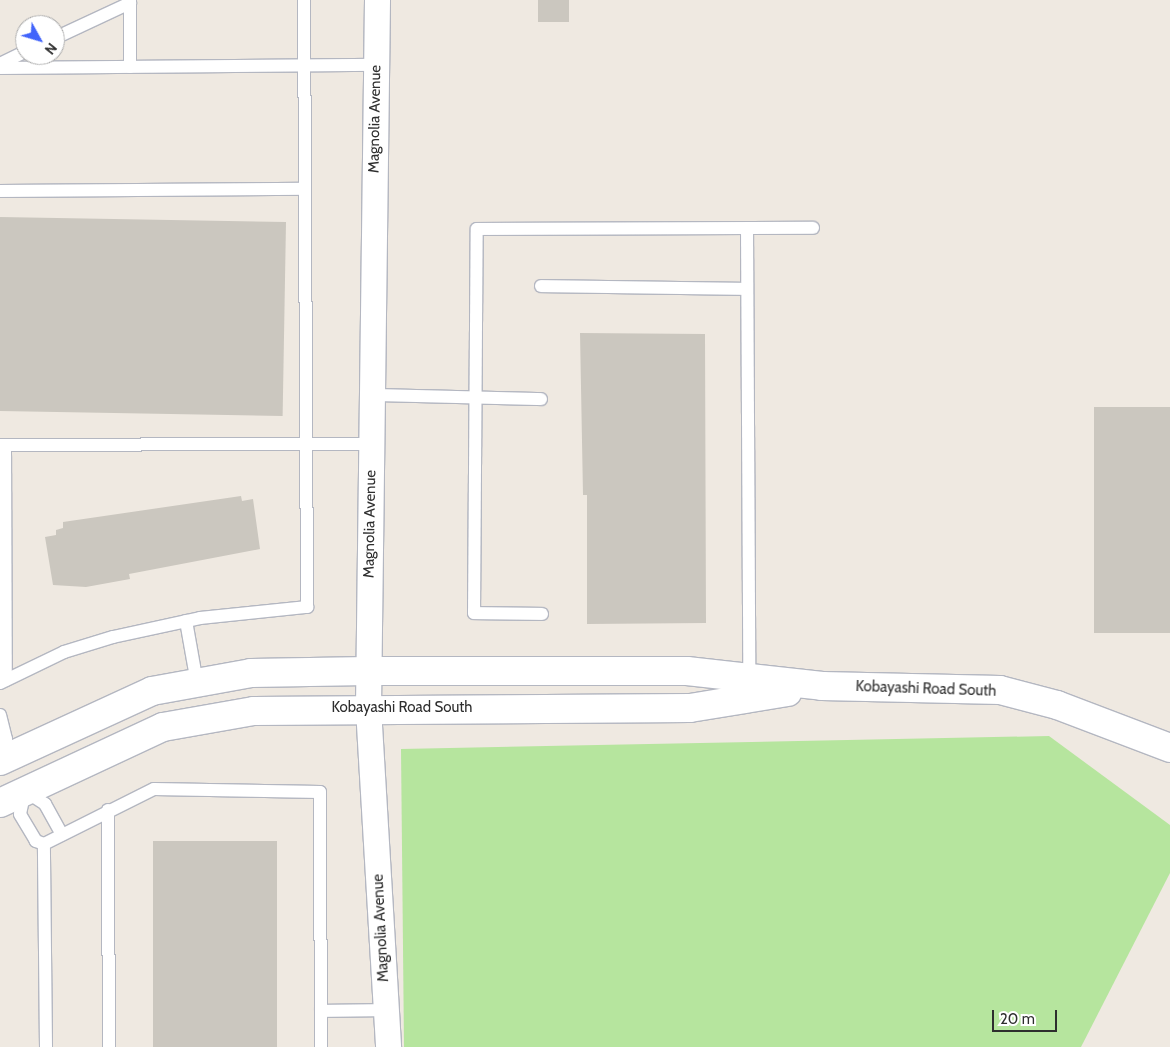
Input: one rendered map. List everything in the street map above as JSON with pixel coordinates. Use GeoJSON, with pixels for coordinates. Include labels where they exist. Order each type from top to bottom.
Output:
{"type":"FeatureCollection","features":[{"type":"Feature","properties":{"kind":"street","name":"Magnolia Avenue"},"geometry":{"type":"LineString","coordinates":[[377,0],[368,708],[388,1047]]}},
{"type":"Feature","properties":{"kind":"street","name":"Kobayashi Road South"},"geometry":{"type":"LineString","coordinates":[[0,761],[152,691],[250,674],[368,671],[687,671],[822,686],[1000,690],[1057,705],[1170,748]]}},
{"type":"Feature","properties":{"kind":"street","name":"Kobayashi Road South"},"geometry":{"type":"LineString","coordinates":[[0,803],[163,726],[254,711],[368,708],[690,708],[822,686]]}},
{"type":"Feature","properties":{"kind":"street"},"geometry":{"type":"LineString","coordinates":[[0,761],[25,792]]}},
{"type":"Feature","properties":{"kind":"lane"},"geometry":{"type":"LineString","coordinates":[[304,0],[304,445],[307,607],[186,621],[64,652],[3,681],[3,445],[304,445],[371,444]]}},
{"type":"Feature","properties":{"kind":"lane"},"geometry":{"type":"LineString","coordinates":[[65,33],[130,1],[130,67]]}},
{"type":"Feature","properties":{"kind":"lane"},"geometry":{"type":"LineString","coordinates":[[0,64],[15,57]]}},
{"type":"Feature","properties":{"kind":"lane"},"geometry":{"type":"LineString","coordinates":[[0,68],[376,65]]}},
{"type":"Feature","properties":{"kind":"lane"},"geometry":{"type":"LineString","coordinates":[[0,191],[304,189]]}},
{"type":"Feature","properties":{"kind":"lane"},"geometry":{"type":"LineString","coordinates":[[746,228],[749,678]]}},
{"type":"Feature","properties":{"kind":"lane"},"geometry":{"type":"LineString","coordinates":[[542,614],[474,613],[477,229],[813,228]]}},
{"type":"Feature","properties":{"kind":"lane"},"geometry":{"type":"LineString","coordinates":[[541,286],[747,289]]}},
{"type":"Feature","properties":{"kind":"lane"},"geometry":{"type":"LineString","coordinates":[[372,395],[541,399]]}},
{"type":"Feature","properties":{"kind":"lane"},"geometry":{"type":"LineString","coordinates":[[186,621],[197,683]]}},
{"type":"Feature","properties":{"kind":"lane"},"geometry":{"type":"LineString","coordinates":[[0,716],[6,739],[0,761]]}},
{"type":"Feature","properties":{"kind":"lane"},"geometry":{"type":"LineString","coordinates":[[62,835],[45,804],[25,792],[20,814],[36,841],[44,844],[62,835],[108,810],[154,789],[320,792],[321,1047]]}},
{"type":"Feature","properties":{"kind":"lane"},"geometry":{"type":"LineString","coordinates":[[108,810],[109,1047]]}},
{"type":"Feature","properties":{"kind":"lane"},"geometry":{"type":"LineString","coordinates":[[44,844],[46,1047]]}},
{"type":"Feature","properties":{"kind":"lane"},"geometry":{"type":"LineString","coordinates":[[321,1011],[386,1010]]}},
{"type":"Feature","properties":{"kind":"green space"},"geometry":{"type":"Polygon","coordinates":[[[1049,736],[1170,825],[1170,873],[1081,1047],[404,1047],[401,749],[1049,736]]]}},
{"type":"Feature","properties":{"kind":"building"},"geometry":{"type":"Polygon","coordinates":[[[538,0],[569,0],[569,22],[538,22],[538,0]]]}},
{"type":"Feature","properties":{"kind":"building"},"geometry":{"type":"Polygon","coordinates":[[[0,217],[286,222],[283,416],[0,411],[0,217]]]}},
{"type":"Feature","properties":{"kind":"building"},"geometry":{"type":"Polygon","coordinates":[[[580,333],[705,334],[706,623],[587,624],[587,495],[583,495],[580,333]]]}},
{"type":"Feature","properties":{"kind":"building"},"geometry":{"type":"Polygon","coordinates":[[[1094,407],[1170,407],[1170,633],[1094,633],[1094,407]]]}},
{"type":"Feature","properties":{"kind":"building"},"geometry":{"type":"Polygon","coordinates":[[[241,496],[242,501],[253,499],[260,549],[129,574],[130,579],[86,587],[53,585],[45,537],[56,535],[56,530],[63,528],[63,522],[241,496]]]}},
{"type":"Feature","properties":{"kind":"building"},"geometry":{"type":"Polygon","coordinates":[[[153,841],[277,841],[277,1047],[153,1047],[153,841]]]}}]}
